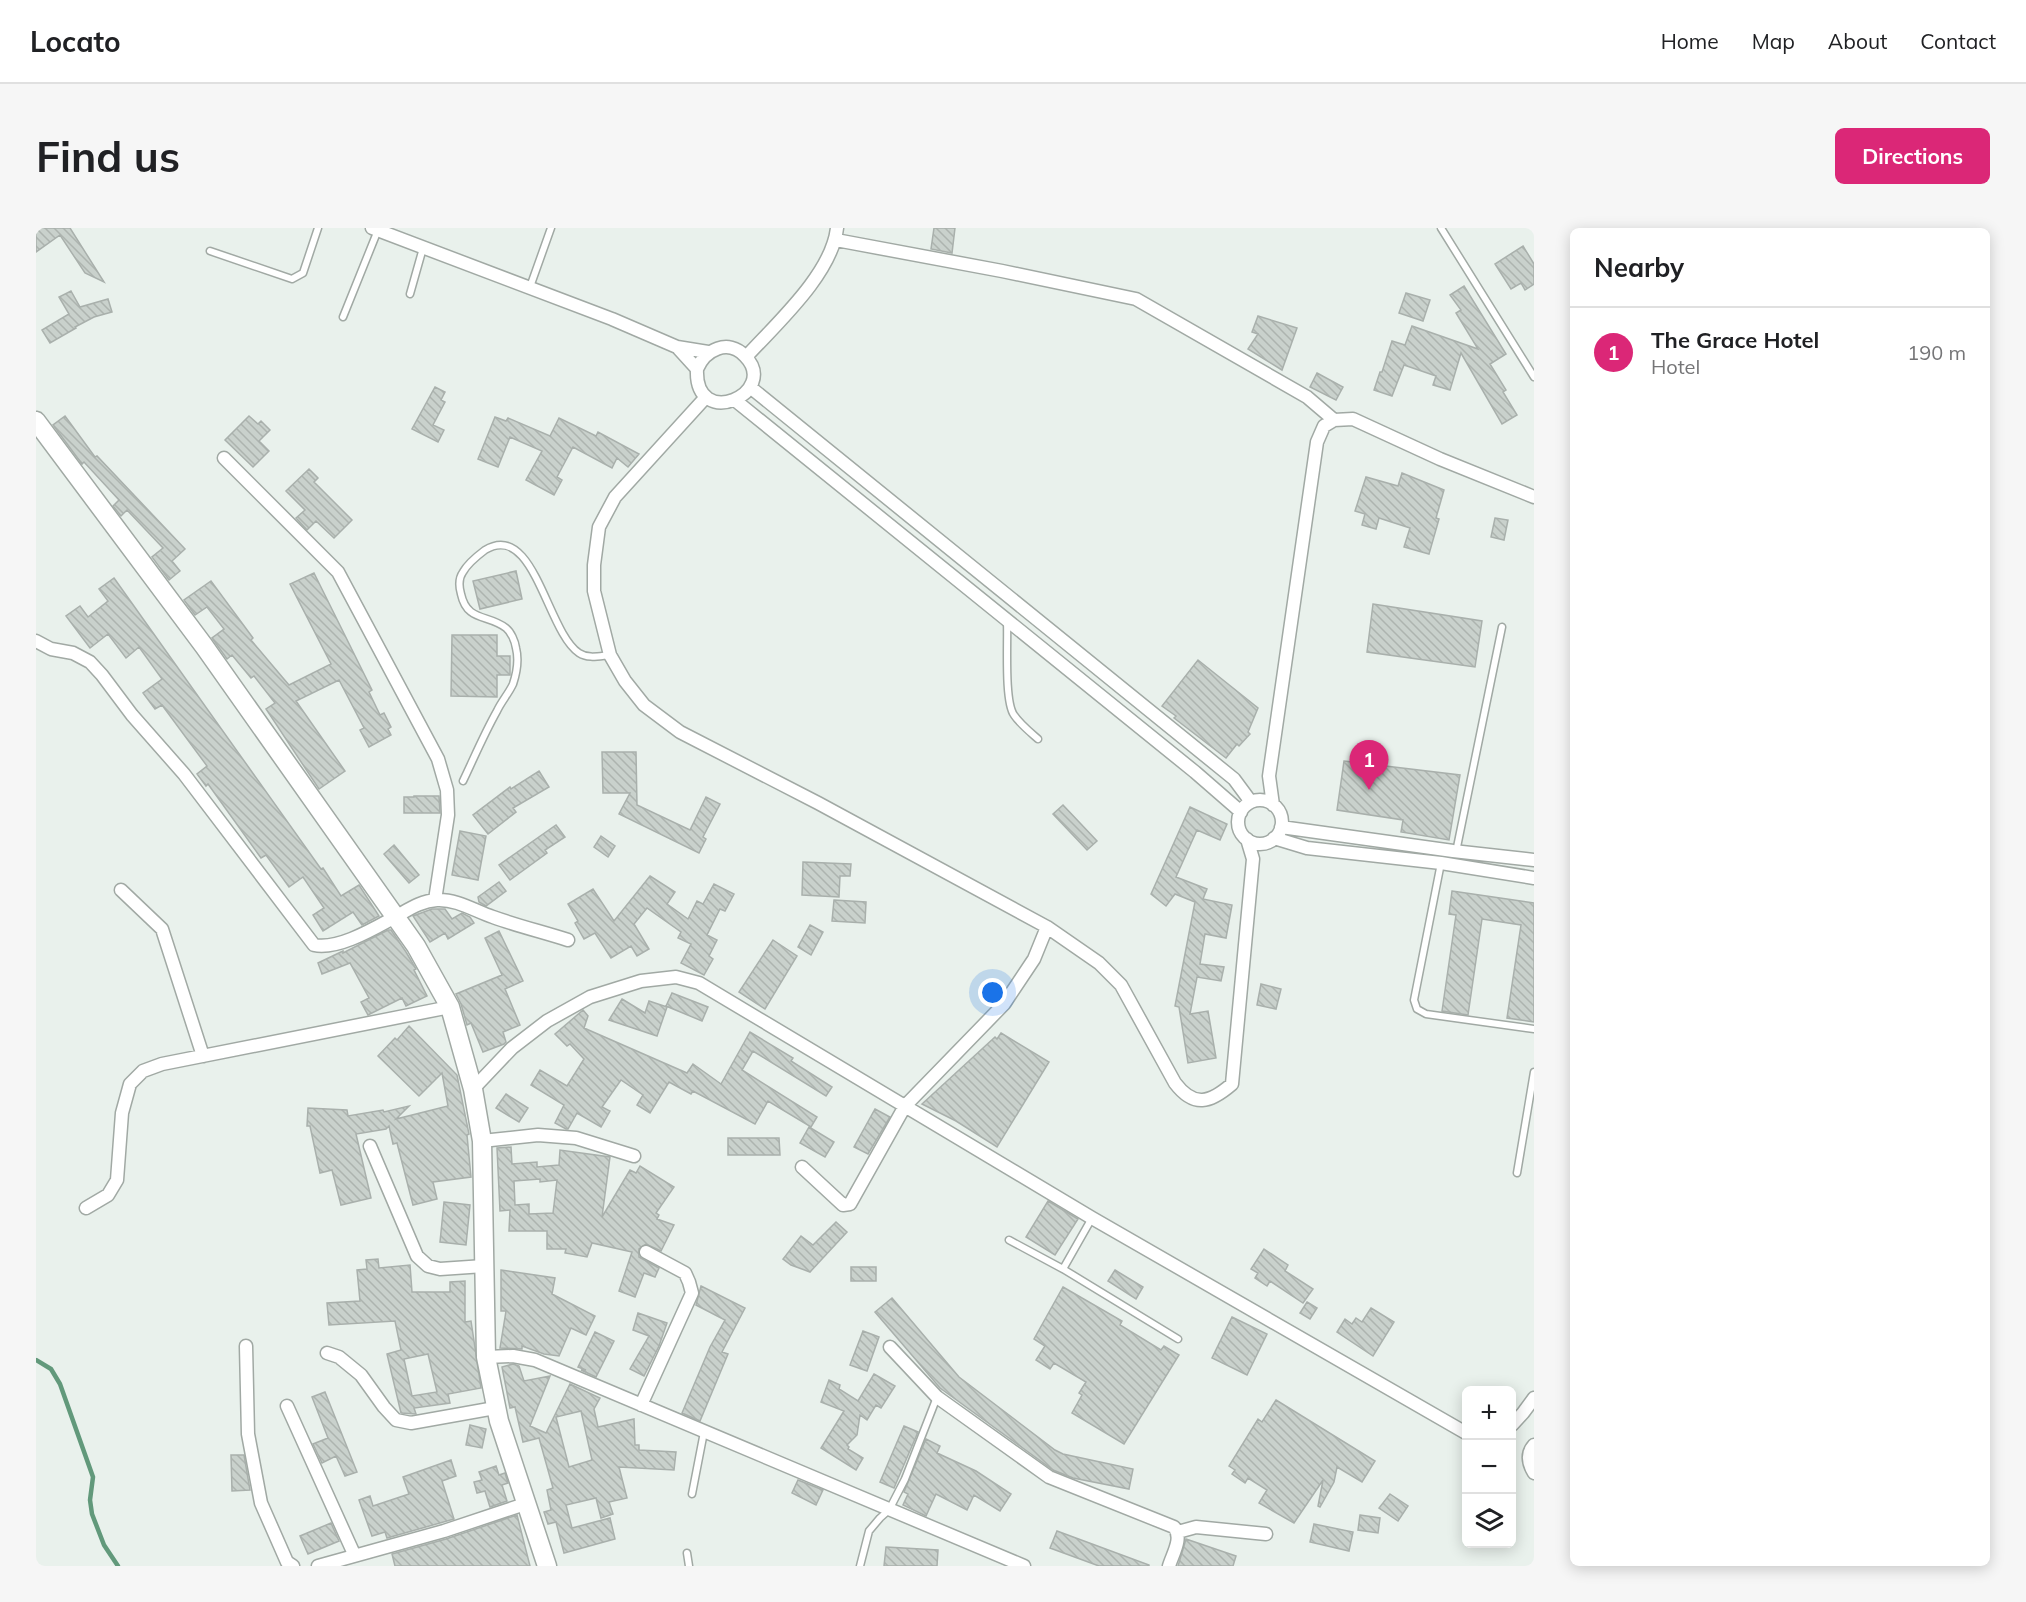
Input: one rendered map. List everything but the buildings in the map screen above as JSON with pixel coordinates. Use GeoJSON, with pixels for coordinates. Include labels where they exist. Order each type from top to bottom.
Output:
{"type":"FeatureCollection","features":[{"type":"Feature","properties":{"kind":"street"},"geometry":{"type":"LineString","coordinates":[[375,229],[677,347],[708,352]]}},
{"type":"Feature","properties":{"kind":"street"},"geometry":{"type":"LineString","coordinates":[[746,357],[811,285],[836,234],[1136,299],[1307,397],[1335,420]]}},
{"type":"Feature","properties":{"kind":"street"},"geometry":{"type":"LineString","coordinates":[[677,347],[697,369]]}},
{"type":"Feature","properties":{"kind":"street"},"geometry":{"type":"LineString","coordinates":[[728,347],[746,357],[753,376],[750,387],[736,401],[715,402],[699,389],[696,379],[697,369],[701,359],[708,352],[728,347]]}},
{"type":"Feature","properties":{"kind":"street"},"geometry":{"type":"LineString","coordinates":[[750,387],[1234,779],[1253,802]]}},
{"type":"Feature","properties":{"kind":"street"},"geometry":{"type":"LineString","coordinates":[[706,397],[615,497],[598,527],[594,591],[610,655],[625,681],[644,705],[680,732],[828,808],[1047,927],[1099,963],[1120,985],[1175,1083],[1185,1096],[1203,1101],[1218,1096],[1232,1084],[1253,859],[1247,839],[1240,830],[1239,818],[1241,812],[1253,802],[1269,776]]}},
{"type":"Feature","properties":{"kind":"street"},"geometry":{"type":"LineString","coordinates":[[736,401],[1146,732],[1241,812]]}},
{"type":"Feature","properties":{"kind":"street"},"geometry":{"type":"LineString","coordinates":[[1273,805],[1269,776],[1317,442],[1324,426],[1335,420],[1353,418],[1440,459],[1534,497]]}},
{"type":"Feature","properties":{"kind":"street"},"geometry":{"type":"LineString","coordinates":[[36,421],[204,646],[396,917],[416,946],[450,1006],[473,1089],[482,1142],[486,1358],[495,1408],[547,1566]]}},
{"type":"Feature","properties":{"kind":"street"},"geometry":{"type":"LineString","coordinates":[[224,458],[338,572],[438,759],[447,790],[448,816],[435,900]]}},
{"type":"Feature","properties":{"kind":"street"},"geometry":{"type":"LineString","coordinates":[[867,506],[879,492]]}},
{"type":"Feature","properties":{"kind":"street"},"geometry":{"type":"LineString","coordinates":[[1007,620],[1019,605]]}},
{"type":"Feature","properties":{"kind":"street"},"geometry":{"type":"LineString","coordinates":[[36,641],[51,649],[74,653],[90,662],[132,715],[184,774],[314,945],[323,947],[339,944],[396,917],[415,905],[435,900],[450,901],[492,917],[568,940]]}},
{"type":"Feature","properties":{"kind":"street"},"geometry":{"type":"LineString","coordinates":[[1146,732],[1158,717]]}},
{"type":"Feature","properties":{"kind":"street"},"geometry":{"type":"LineString","coordinates":[[1253,802],[1262,800],[1273,805],[1281,815],[1281,827],[1253,859]]}},
{"type":"Feature","properties":{"kind":"street"},"geometry":{"type":"LineString","coordinates":[[1281,827],[1456,852],[1534,860]]}},
{"type":"Feature","properties":{"kind":"street"},"geometry":{"type":"LineString","coordinates":[[1247,839],[1258,844],[1269,841],[1307,848],[1441,863],[1534,878]]}},
{"type":"Feature","properties":{"kind":"street"},"geometry":{"type":"LineString","coordinates":[[121,890],[162,929],[202,1056]]}},
{"type":"Feature","properties":{"kind":"street"},"geometry":{"type":"LineString","coordinates":[[802,1167],[843,1205],[850,1204],[905,1106],[1004,1004],[1034,959],[1047,927]]}},
{"type":"Feature","properties":{"kind":"street"},"geometry":{"type":"LineString","coordinates":[[473,1089],[512,1048],[547,1021],[590,997],[641,981],[676,977],[699,983],[1092,1218],[1462,1430]]}},
{"type":"Feature","properties":{"kind":"street"},"geometry":{"type":"LineString","coordinates":[[86,1208],[108,1195],[117,1180],[122,1113],[130,1084],[143,1071],[162,1064],[450,1006]]}},
{"type":"Feature","properties":{"kind":"street"},"geometry":{"type":"LineString","coordinates":[[482,1142],[538,1135],[576,1138],[634,1156]]}},
{"type":"Feature","properties":{"kind":"street"},"geometry":{"type":"LineString","coordinates":[[370,1146],[417,1256],[428,1266],[441,1269],[484,1266]]}},
{"type":"Feature","properties":{"kind":"street"},"geometry":{"type":"LineString","coordinates":[[641,1405],[692,1293],[685,1273],[646,1252]]}},
{"type":"Feature","properties":{"kind":"street"},"geometry":{"type":"LineString","coordinates":[[246,1346],[248,1434],[261,1503],[287,1562],[293,1566]]}},
{"type":"Feature","properties":{"kind":"street"},"geometry":{"type":"LineString","coordinates":[[890,1347],[937,1397],[1049,1477],[1174,1527],[1179,1538],[1169,1566]]}},
{"type":"Feature","properties":{"kind":"street"},"geometry":{"type":"LineString","coordinates":[[327,1353],[339,1357],[361,1375],[396,1420],[411,1423],[495,1408]]}},
{"type":"Feature","properties":{"kind":"street"},"geometry":{"type":"LineString","coordinates":[[486,1358],[513,1356],[536,1360],[1024,1566]]}},
{"type":"Feature","properties":{"kind":"street"},"geometry":{"type":"LineString","coordinates":[[1516,1421],[1534,1398]]}},
{"type":"Feature","properties":{"kind":"street"},"geometry":{"type":"LineString","coordinates":[[287,1406],[354,1554]]}},
{"type":"Feature","properties":{"kind":"street"},"geometry":{"type":"LineString","coordinates":[[1534,1445],[1529,1451],[1529,1465],[1534,1473]]}},
{"type":"Feature","properties":{"kind":"street"},"geometry":{"type":"LineString","coordinates":[[318,1566],[339,1561],[354,1554],[444,1531],[525,1504]]}},
{"type":"Feature","properties":{"kind":"street"},"geometry":{"type":"LineString","coordinates":[[1178,1532],[1196,1527],[1266,1534]]}},
{"type":"Feature","properties":{"kind":"lane"},"geometry":{"type":"LineString","coordinates":[[210,251],[292,279],[303,273],[318,228]]}},
{"type":"Feature","properties":{"kind":"lane"},"geometry":{"type":"LineString","coordinates":[[530,288],[550,228]]}},
{"type":"Feature","properties":{"kind":"lane"},"geometry":{"type":"LineString","coordinates":[[1441,228],[1534,377]]}},
{"type":"Feature","properties":{"kind":"lane"},"geometry":{"type":"LineString","coordinates":[[343,317],[375,229]]}},
{"type":"Feature","properties":{"kind":"lane"},"geometry":{"type":"LineString","coordinates":[[410,294],[423,248]]}},
{"type":"Feature","properties":{"kind":"lane"},"geometry":{"type":"LineString","coordinates":[[463,781],[482,739],[512,685],[518,667],[516,648],[505,627],[472,614],[463,602],[459,585],[461,574],[476,556],[494,545],[509,545],[523,555],[562,635],[578,652],[588,657],[610,655]]}},
{"type":"Feature","properties":{"kind":"lane"},"geometry":{"type":"LineString","coordinates":[[1007,620],[1008,680],[1013,714],[1038,739]]}},
{"type":"Feature","properties":{"kind":"lane"},"geometry":{"type":"LineString","coordinates":[[1456,852],[1502,627]]}},
{"type":"Feature","properties":{"kind":"lane"},"geometry":{"type":"LineString","coordinates":[[1441,863],[1414,1000],[1417,1009],[1426,1014],[1534,1029]]}},
{"type":"Feature","properties":{"kind":"lane"},"geometry":{"type":"LineString","coordinates":[[1516,1173],[1534,1072]]}},
{"type":"Feature","properties":{"kind":"lane"},"geometry":{"type":"LineString","coordinates":[[1063,1269],[1092,1218]]}},
{"type":"Feature","properties":{"kind":"lane"},"geometry":{"type":"LineString","coordinates":[[1008,1240],[1063,1269],[1178,1339]]}},
{"type":"Feature","properties":{"kind":"lane"},"geometry":{"type":"LineString","coordinates":[[860,1566],[869,1531],[889,1510],[905,1479],[937,1397]]}},
{"type":"Feature","properties":{"kind":"lane"},"geometry":{"type":"LineString","coordinates":[[692,1494],[704,1432]]}},
{"type":"Feature","properties":{"kind":"lane"},"geometry":{"type":"LineString","coordinates":[[687,1553],[689,1566]]}},
{"type":"Feature","properties":{"kind":"waterway"},"geometry":{"type":"LineString","coordinates":[[36,1360],[51,1369],[60,1384],[93,1477],[90,1500],[92,1514],[104,1545],[118,1566]]}},
{"type":"Feature","properties":{"kind":"place","name":"The Grace Hotel"},"geometry":{"type":"Point","coordinates":[1369,790]}}]}
